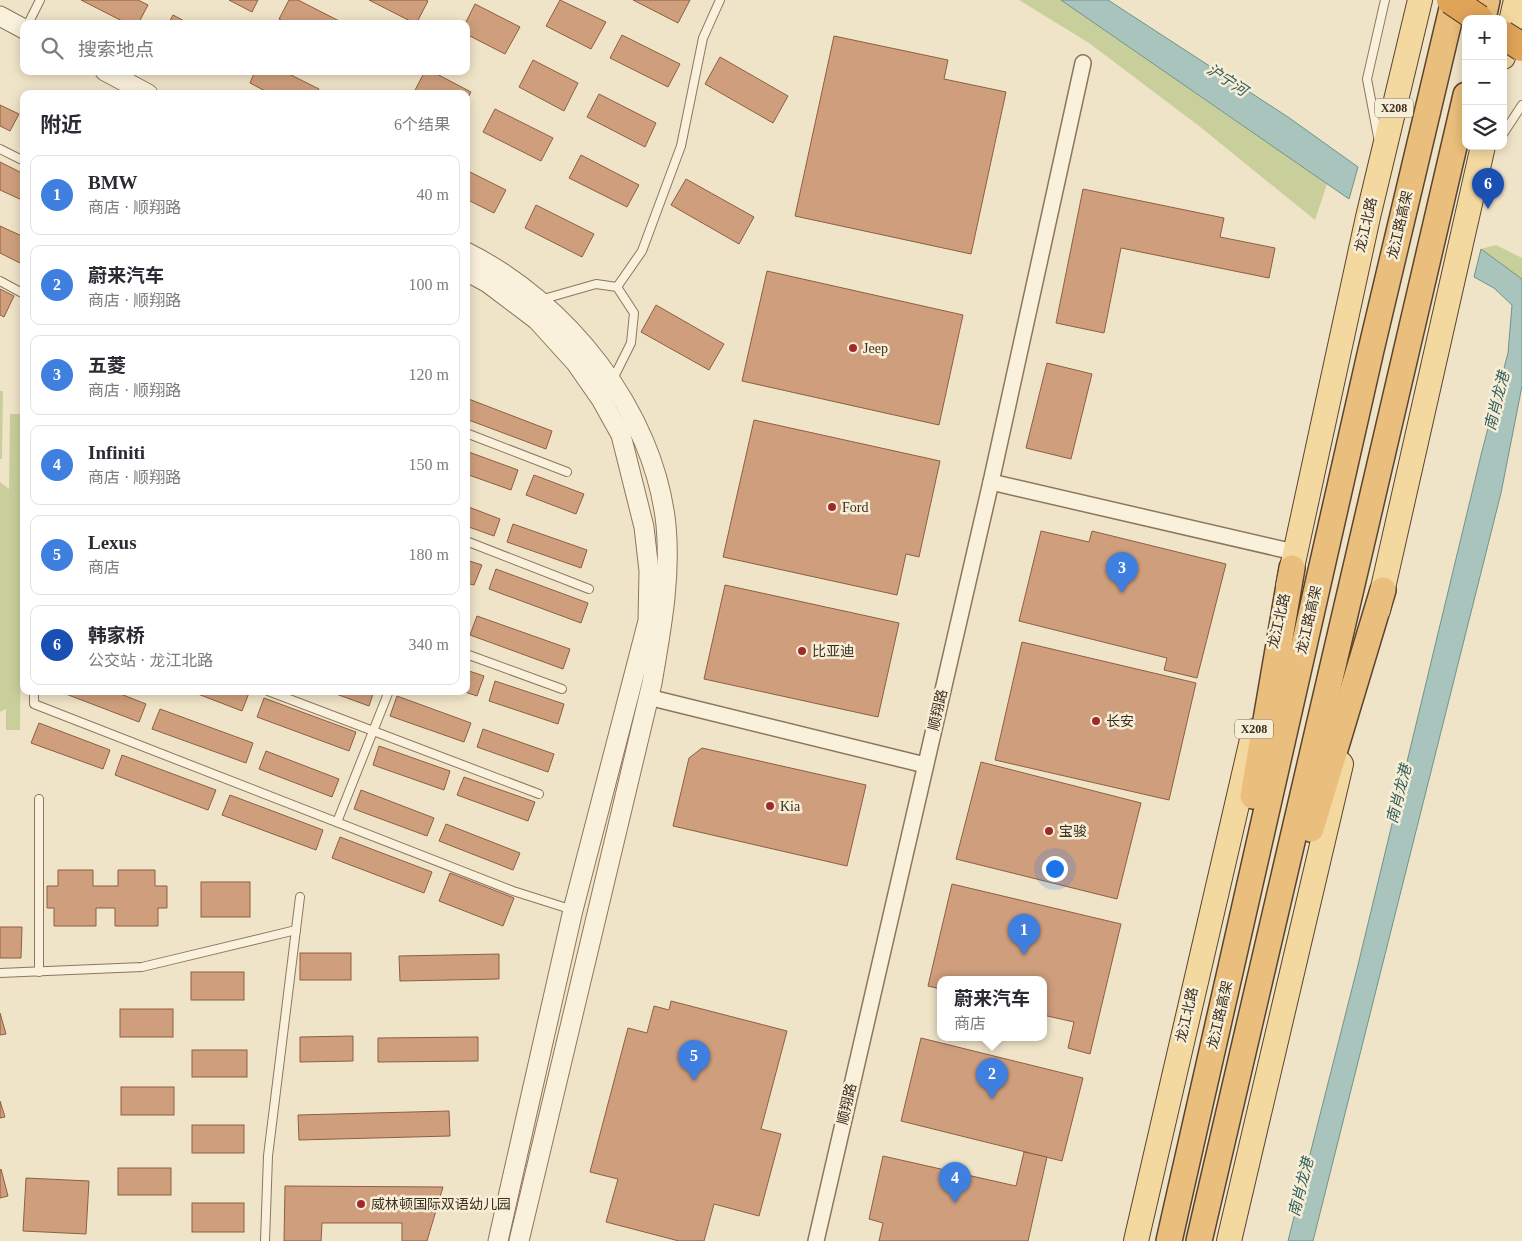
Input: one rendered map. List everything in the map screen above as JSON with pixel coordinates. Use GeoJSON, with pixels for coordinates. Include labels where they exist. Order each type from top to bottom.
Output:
{"type":"FeatureCollection","features":[{"type":"Feature","properties":{"kind":"highway"},"geometry":{"type":"LineString","coordinates":[[1453,0],[1475,15]]}},
{"type":"Feature","properties":{"kind":"highway","name":"龙江路高架"},"geometry":{"type":"LineString","coordinates":[[1169,1241],[1370,350],[1453,0]]}},
{"type":"Feature","properties":{"kind":"highway"},"geometry":{"type":"LineString","coordinates":[[1482,15],[1487,0]]}},
{"type":"Feature","properties":{"kind":"highway"},"geometry":{"type":"LineString","coordinates":[[1507,38],[1522,47]]}},
{"type":"Feature","properties":{"kind":"highway"},"geometry":{"type":"LineString","coordinates":[[1199,1241],[1464,105]]}},
{"type":"Feature","properties":{"kind":"highway"},"geometry":{"type":"LineString","coordinates":[[1208,1068],[1293,560]]}},
{"type":"Feature","properties":{"kind":"highway"},"geometry":{"type":"LineString","coordinates":[[1237,1076],[1382,590]]}},
{"type":"Feature","properties":{"kind":"main road","name":"龙江北路"},"geometry":{"type":"LineString","coordinates":[[1136,1241],[1293,560],[1382,156],[1420,0]]}},
{"type":"Feature","properties":{"kind":"main road"},"geometry":{"type":"LineString","coordinates":[[1507,39],[1516,0]]}},
{"type":"Feature","properties":{"kind":"main road"},"geometry":{"type":"LineString","coordinates":[[1229,1241],[1382,590],[1477,175],[1487,150]]}},
{"type":"Feature","properties":{"kind":"street"},"geometry":{"type":"LineString","coordinates":[[0,16],[20,27]]}},
{"type":"Feature","properties":{"kind":"street","name":"顺翔路"},"geometry":{"type":"LineString","coordinates":[[816,1241],[991,482],[1083,63]]}},
{"type":"Feature","properties":{"kind":"street"},"geometry":{"type":"LineString","coordinates":[[111,75],[134,90]]}},
{"type":"Feature","properties":{"kind":"street"},"geometry":{"type":"LineString","coordinates":[[470,254],[483,260],[540,300],[576,335],[611,383],[636,421],[656,477],[666,524],[668,568],[663,620],[648,697],[519,1241]]}},
{"type":"Feature","properties":{"kind":"street"},"geometry":{"type":"LineString","coordinates":[[470,273],[488,283],[537,320],[576,363],[601,399],[621,436],[644,527],[649,571],[648,621],[573,910],[498,1241]]}},
{"type":"Feature","properties":{"kind":"street"},"geometry":{"type":"LineString","coordinates":[[991,482],[1293,560]]}},
{"type":"Feature","properties":{"kind":"street"},"geometry":{"type":"LineString","coordinates":[[648,697],[925,764]]}},
{"type":"Feature","properties":{"kind":"lane"},"geometry":{"type":"LineString","coordinates":[[30,20],[40,0]]}},
{"type":"Feature","properties":{"kind":"lane"},"geometry":{"type":"LineString","coordinates":[[617,287],[642,251],[681,146],[703,38],[720,0]]}},
{"type":"Feature","properties":{"kind":"lane"},"geometry":{"type":"LineString","coordinates":[[1382,156],[1367,79],[1385,0]]}},
{"type":"Feature","properties":{"kind":"lane"},"geometry":{"type":"LineString","coordinates":[[1507,128],[1522,105]]}},
{"type":"Feature","properties":{"kind":"lane"},"geometry":{"type":"LineString","coordinates":[[0,149],[20,159]]}},
{"type":"Feature","properties":{"kind":"lane"},"geometry":{"type":"LineString","coordinates":[[0,282],[20,292]]}},
{"type":"Feature","properties":{"kind":"lane"},"geometry":{"type":"LineString","coordinates":[[540,300],[596,284],[617,287],[634,313],[631,343],[611,383]]}},
{"type":"Feature","properties":{"kind":"lane"},"geometry":{"type":"LineString","coordinates":[[470,435],[567,472]]}},
{"type":"Feature","properties":{"kind":"lane"},"geometry":{"type":"LineString","coordinates":[[470,543],[589,589]]}},
{"type":"Feature","properties":{"kind":"lane"},"geometry":{"type":"LineString","coordinates":[[470,655],[562,689]]}},
{"type":"Feature","properties":{"kind":"lane"},"geometry":{"type":"LineString","coordinates":[[34,695],[34,704],[513,890],[573,910]]}},
{"type":"Feature","properties":{"kind":"lane"},"geometry":{"type":"LineString","coordinates":[[278,695],[539,794]]}},
{"type":"Feature","properties":{"kind":"lane"},"geometry":{"type":"LineString","coordinates":[[337,822],[387,695]]}},
{"type":"Feature","properties":{"kind":"lane"},"geometry":{"type":"LineString","coordinates":[[39,799],[39,972]]}},
{"type":"Feature","properties":{"kind":"lane"},"geometry":{"type":"LineString","coordinates":[[266,1241],[268,1156],[300,897]]}},
{"type":"Feature","properties":{"kind":"lane"},"geometry":{"type":"LineString","coordinates":[[0,974],[142,967],[296,930]]}},
{"type":"Feature","properties":{"kind":"green space"},"geometry":{"type":"Polygon","coordinates":[[[1019,0],[1061,0],[1327,184],[1315,220],[1199,126],[1089,43],[1019,0]]]}},
{"type":"Feature","properties":{"kind":"green space"},"geometry":{"type":"Polygon","coordinates":[[[1496,245],[1522,258],[1522,279],[1481,249],[1496,245]]]}},
{"type":"Feature","properties":{"kind":"green space"},"geometry":{"type":"Polygon","coordinates":[[[0,391],[3,391],[2,459],[0,459],[0,391]]]}},
{"type":"Feature","properties":{"kind":"green space"},"geometry":{"type":"Polygon","coordinates":[[[10,414],[20,414],[20,730],[6,730],[6,709],[0,712],[0,482],[9,489],[10,414]]]}},
{"type":"Feature","properties":{"kind":"water","name":"沪宁河"},"geometry":{"type":"Polygon","coordinates":[[[1061,0],[1108,0],[1288,117],[1358,167],[1349,199],[1061,0]]]}},
{"type":"Feature","properties":{"kind":"water","name":"南肖龙港"},"geometry":{"type":"Polygon","coordinates":[[[1481,249],[1522,279],[1522,386],[1501,493],[1313,1241],[1288,1241],[1358,965],[1482,451],[1508,353],[1512,305],[1494,288],[1474,277],[1481,249]]]}},
{"type":"Feature","properties":{"kind":"building"},"geometry":{"type":"Polygon","coordinates":[[[81,0],[138,0],[148,5],[140,20],[120,20],[81,0]]]}},
{"type":"Feature","properties":{"kind":"building"},"geometry":{"type":"Polygon","coordinates":[[[229,0],[258,0],[252,12],[229,0]]]}},
{"type":"Feature","properties":{"kind":"building"},"geometry":{"type":"Polygon","coordinates":[[[289,0],[298,0],[337,20],[281,20],[279,19],[289,0]]]}},
{"type":"Feature","properties":{"kind":"building"},"geometry":{"type":"Polygon","coordinates":[[[369,0],[428,1],[418,20],[408,20],[369,0]]]}},
{"type":"Feature","properties":{"kind":"building"},"geometry":{"type":"Polygon","coordinates":[[[560,0],[606,22],[591,49],[546,26],[560,0]]]}},
{"type":"Feature","properties":{"kind":"building"},"geometry":{"type":"Polygon","coordinates":[[[633,0],[690,0],[678,23],[633,0]]]}},
{"type":"Feature","properties":{"kind":"building"},"geometry":{"type":"Polygon","coordinates":[[[475,4],[520,27],[505,54],[470,36],[470,20],[467,20],[475,4]]]}},
{"type":"Feature","properties":{"kind":"building"},"geometry":{"type":"Polygon","coordinates":[[[173,15],[182,20],[170,20],[173,15]]]}},
{"type":"Feature","properties":{"kind":"building"},"geometry":{"type":"Polygon","coordinates":[[[622,35],[680,64],[668,87],[610,58],[622,35]]]}},
{"type":"Feature","properties":{"kind":"building"},"geometry":{"type":"Polygon","coordinates":[[[834,36],[948,60],[944,79],[1006,92],[971,254],[795,216],[834,36]]]}},
{"type":"Feature","properties":{"kind":"building"},"geometry":{"type":"Polygon","coordinates":[[[720,57],[788,96],[773,123],[705,84],[720,57]]]}},
{"type":"Feature","properties":{"kind":"building"},"geometry":{"type":"Polygon","coordinates":[[[533,60],[578,83],[564,111],[519,87],[533,60]]]}},
{"type":"Feature","properties":{"kind":"building"},"geometry":{"type":"Polygon","coordinates":[[[253,75],[291,75],[319,89],[263,90],[250,83],[253,75]]]}},
{"type":"Feature","properties":{"kind":"building"},"geometry":{"type":"Polygon","coordinates":[[[423,75],[439,75],[467,90],[415,90],[423,75]]]}},
{"type":"Feature","properties":{"kind":"building"},"geometry":{"type":"Polygon","coordinates":[[[599,94],[656,123],[645,147],[587,117],[599,94]]]}},
{"type":"Feature","properties":{"kind":"building"},"geometry":{"type":"Polygon","coordinates":[[[0,105],[19,114],[10,131],[0,126],[0,105]]]}},
{"type":"Feature","properties":{"kind":"building"},"geometry":{"type":"Polygon","coordinates":[[[495,109],[553,138],[541,161],[483,132],[495,109]]]}},
{"type":"Feature","properties":{"kind":"building"},"geometry":{"type":"Polygon","coordinates":[[[581,155],[639,185],[627,207],[569,178],[581,155]]]}},
{"type":"Feature","properties":{"kind":"building"},"geometry":{"type":"Polygon","coordinates":[[[0,162],[20,172],[20,199],[0,190],[0,162]]]}},
{"type":"Feature","properties":{"kind":"building"},"geometry":{"type":"Polygon","coordinates":[[[470,172],[506,190],[494,213],[470,201],[470,172]]]}},
{"type":"Feature","properties":{"kind":"building"},"geometry":{"type":"Polygon","coordinates":[[[686,179],[754,217],[739,244],[671,205],[686,179]]]}},
{"type":"Feature","properties":{"kind":"building"},"geometry":{"type":"Polygon","coordinates":[[[1083,189],[1224,218],[1220,237],[1275,248],[1269,278],[1121,248],[1104,333],[1056,323],[1083,189]]]}},
{"type":"Feature","properties":{"kind":"building"},"geometry":{"type":"Polygon","coordinates":[[[536,205],[594,234],[582,257],[525,228],[536,205]]]}},
{"type":"Feature","properties":{"kind":"building"},"geometry":{"type":"Polygon","coordinates":[[[0,226],[20,235],[20,263],[0,253],[0,226]]]}},
{"type":"Feature","properties":{"kind":"building","name":"Jeep"},"geometry":{"type":"Polygon","coordinates":[[[767,271],[963,315],[939,425],[742,381],[767,271]]]}},
{"type":"Feature","properties":{"kind":"building"},"geometry":{"type":"Polygon","coordinates":[[[0,289],[14,296],[4,317],[0,315],[0,289]]]}},
{"type":"Feature","properties":{"kind":"building"},"geometry":{"type":"Polygon","coordinates":[[[656,305],[724,344],[709,370],[641,332],[656,305]]]}},
{"type":"Feature","properties":{"kind":"building"},"geometry":{"type":"Polygon","coordinates":[[[1047,363],[1092,374],[1071,459],[1026,448],[1047,363]]]}},
{"type":"Feature","properties":{"kind":"building"},"geometry":{"type":"Polygon","coordinates":[[[470,400],[552,431],[546,449],[470,420],[470,400]]]}},
{"type":"Feature","properties":{"kind":"building","name":"Ford"},"geometry":{"type":"Polygon","coordinates":[[[754,420],[940,461],[919,557],[906,554],[897,595],[723,557],[754,420]]]}},
{"type":"Feature","properties":{"kind":"building"},"geometry":{"type":"Polygon","coordinates":[[[470,452],[518,470],[511,490],[470,475],[470,452]]]}},
{"type":"Feature","properties":{"kind":"building"},"geometry":{"type":"Polygon","coordinates":[[[534,475],[584,494],[576,514],[526,495],[534,475]]]}},
{"type":"Feature","properties":{"kind":"building"},"geometry":{"type":"Polygon","coordinates":[[[470,508],[500,519],[494,536],[470,527],[470,508]]]}},
{"type":"Feature","properties":{"kind":"building"},"geometry":{"type":"Polygon","coordinates":[[[513,524],[587,550],[581,568],[507,542],[513,524]]]}},
{"type":"Feature","properties":{"kind":"building"},"geometry":{"type":"Polygon","coordinates":[[[1041,531],[1089,542],[1092,531],[1226,564],[1197,678],[1164,670],[1167,658],[1019,621],[1041,531]]]}},
{"type":"Feature","properties":{"kind":"building"},"geometry":{"type":"Polygon","coordinates":[[[470,561],[482,565],[474,585],[470,584],[470,561]]]}},
{"type":"Feature","properties":{"kind":"building"},"geometry":{"type":"Polygon","coordinates":[[[496,569],[588,603],[581,623],[489,589],[496,569]]]}},
{"type":"Feature","properties":{"kind":"building","name":"比亚迪"},"geometry":{"type":"Polygon","coordinates":[[[725,585],[899,623],[878,717],[704,679],[725,585]]]}},
{"type":"Feature","properties":{"kind":"building"},"geometry":{"type":"Polygon","coordinates":[[[477,616],[570,649],[563,669],[470,635],[477,616]]]}},
{"type":"Feature","properties":{"kind":"building","name":"长安"},"geometry":{"type":"Polygon","coordinates":[[[1022,642],[1196,683],[1169,800],[995,760],[1022,642]]]}},
{"type":"Feature","properties":{"kind":"building"},"geometry":{"type":"Polygon","coordinates":[[[470,671],[484,676],[477,696],[470,694],[470,671]]]}},
{"type":"Feature","properties":{"kind":"building"},"geometry":{"type":"Polygon","coordinates":[[[495,681],[564,704],[558,724],[489,701],[495,681]]]}},
{"type":"Feature","properties":{"kind":"building"},"geometry":{"type":"Polygon","coordinates":[[[68,695],[123,695],[146,704],[139,722],[68,695]]]}},
{"type":"Feature","properties":{"kind":"building"},"geometry":{"type":"Polygon","coordinates":[[[200,695],[248,695],[242,711],[200,695]]]}},
{"type":"Feature","properties":{"kind":"building"},"geometry":{"type":"Polygon","coordinates":[[[339,695],[373,695],[369,706],[339,695]]]}},
{"type":"Feature","properties":{"kind":"building"},"geometry":{"type":"Polygon","coordinates":[[[397,696],[471,723],[464,742],[390,716],[397,696]]]}},
{"type":"Feature","properties":{"kind":"building"},"geometry":{"type":"Polygon","coordinates":[[[264,698],[356,732],[349,751],[257,717],[264,698]]]}},
{"type":"Feature","properties":{"kind":"building"},"geometry":{"type":"Polygon","coordinates":[[[160,709],[253,743],[246,763],[152,729],[160,709]]]}},
{"type":"Feature","properties":{"kind":"building"},"geometry":{"type":"Polygon","coordinates":[[[39,723],[110,750],[103,769],[31,743],[39,723]]]}},
{"type":"Feature","properties":{"kind":"building"},"geometry":{"type":"Polygon","coordinates":[[[483,729],[554,754],[548,772],[477,747],[483,729]]]}},
{"type":"Feature","properties":{"kind":"building"},"geometry":{"type":"Polygon","coordinates":[[[379,746],[450,771],[444,790],[373,765],[379,746]]]}},
{"type":"Feature","properties":{"kind":"building","name":"Kia"},"geometry":{"type":"Polygon","coordinates":[[[702,748],[866,785],[847,866],[673,826],[689,758],[702,748]]]}},
{"type":"Feature","properties":{"kind":"building"},"geometry":{"type":"Polygon","coordinates":[[[266,751],[339,779],[332,797],[259,769],[266,751]]]}},
{"type":"Feature","properties":{"kind":"building"},"geometry":{"type":"Polygon","coordinates":[[[122,755],[216,790],[208,810],[115,775],[122,755]]]}},
{"type":"Feature","properties":{"kind":"building","name":"宝骏"},"geometry":{"type":"Polygon","coordinates":[[[981,762],[1141,803],[1117,899],[956,859],[981,762]]]}},
{"type":"Feature","properties":{"kind":"building"},"geometry":{"type":"Polygon","coordinates":[[[464,777],[535,802],[528,821],[457,795],[464,777]]]}},
{"type":"Feature","properties":{"kind":"building"},"geometry":{"type":"Polygon","coordinates":[[[361,790],[434,818],[427,836],[354,809],[361,790]]]}},
{"type":"Feature","properties":{"kind":"building"},"geometry":{"type":"Polygon","coordinates":[[[230,795],[323,830],[316,850],[222,815],[230,795]]]}},
{"type":"Feature","properties":{"kind":"building"},"geometry":{"type":"Polygon","coordinates":[[[446,824],[520,853],[513,870],[439,841],[446,824]]]}},
{"type":"Feature","properties":{"kind":"building"},"geometry":{"type":"Polygon","coordinates":[[[340,837],[432,872],[424,893],[332,858],[340,837]]]}},
{"type":"Feature","properties":{"kind":"building"},"geometry":{"type":"Polygon","coordinates":[[[58,870],[93,870],[93,886],[118,886],[118,870],[155,870],[155,886],[167,886],[167,908],[158,908],[158,926],[115,926],[115,908],[96,908],[96,926],[54,926],[54,908],[47,908],[47,886],[58,886],[58,870]]]}},
{"type":"Feature","properties":{"kind":"building"},"geometry":{"type":"Polygon","coordinates":[[[450,873],[514,898],[503,926],[439,901],[450,873]]]}},
{"type":"Feature","properties":{"kind":"building"},"geometry":{"type":"Polygon","coordinates":[[[201,882],[250,882],[250,917],[201,917],[201,882]]]}},
{"type":"Feature","properties":{"kind":"building"},"geometry":{"type":"Polygon","coordinates":[[[952,884],[1121,924],[1090,1054],[1068,1048],[1074,1022],[1047,1016],[1047,976],[937,976],[937,988],[928,986],[952,884]]]}},
{"type":"Feature","properties":{"kind":"building"},"geometry":{"type":"Polygon","coordinates":[[[0,927],[22,927],[21,958],[0,958],[0,927]]]}},
{"type":"Feature","properties":{"kind":"building"},"geometry":{"type":"Polygon","coordinates":[[[300,953],[351,953],[351,980],[300,980],[300,953]]]}},
{"type":"Feature","properties":{"kind":"building"},"geometry":{"type":"Polygon","coordinates":[[[499,954],[499,979],[400,981],[399,956],[499,954]]]}},
{"type":"Feature","properties":{"kind":"building"},"geometry":{"type":"Polygon","coordinates":[[[191,972],[244,972],[244,1000],[191,1000],[191,972]]]}},
{"type":"Feature","properties":{"kind":"building"},"geometry":{"type":"Polygon","coordinates":[[[671,1001],[787,1031],[761,1129],[781,1134],[759,1216],[714,1204],[704,1241],[679,1241],[606,1222],[618,1179],[590,1172],[628,1028],[647,1033],[654,1006],[669,1010],[671,1001]]]}},
{"type":"Feature","properties":{"kind":"building"},"geometry":{"type":"Polygon","coordinates":[[[120,1009],[173,1009],[173,1037],[120,1037],[120,1009]]]}},
{"type":"Feature","properties":{"kind":"building"},"geometry":{"type":"Polygon","coordinates":[[[0,1013],[6,1034],[0,1035],[0,1013]]]}},
{"type":"Feature","properties":{"kind":"building"},"geometry":{"type":"Polygon","coordinates":[[[353,1036],[353,1061],[300,1062],[300,1037],[353,1036]]]}},
{"type":"Feature","properties":{"kind":"building"},"geometry":{"type":"Polygon","coordinates":[[[478,1037],[478,1061],[378,1062],[378,1038],[478,1037]]]}},
{"type":"Feature","properties":{"kind":"building"},"geometry":{"type":"Polygon","coordinates":[[[921,1038],[1083,1078],[1062,1161],[901,1121],[921,1038]]]}},
{"type":"Feature","properties":{"kind":"building"},"geometry":{"type":"Polygon","coordinates":[[[192,1050],[247,1050],[247,1077],[192,1077],[192,1050]]]}},
{"type":"Feature","properties":{"kind":"building"},"geometry":{"type":"Polygon","coordinates":[[[121,1087],[174,1087],[174,1115],[121,1115],[121,1087]]]}},
{"type":"Feature","properties":{"kind":"building"},"geometry":{"type":"Polygon","coordinates":[[[0,1101],[5,1117],[0,1118],[0,1101]]]}},
{"type":"Feature","properties":{"kind":"building"},"geometry":{"type":"Polygon","coordinates":[[[449,1111],[450,1136],[299,1140],[298,1115],[449,1111]]]}},
{"type":"Feature","properties":{"kind":"building"},"geometry":{"type":"Polygon","coordinates":[[[192,1125],[244,1125],[244,1153],[192,1153],[192,1125]]]}},
{"type":"Feature","properties":{"kind":"building"},"geometry":{"type":"Polygon","coordinates":[[[1024,1152],[1047,1157],[1028,1241],[879,1241],[883,1223],[869,1219],[883,1156],[1016,1186],[1024,1152]]]}},
{"type":"Feature","properties":{"kind":"building"},"geometry":{"type":"Polygon","coordinates":[[[118,1168],[171,1168],[171,1195],[118,1195],[118,1168]]]}},
{"type":"Feature","properties":{"kind":"building"},"geometry":{"type":"Polygon","coordinates":[[[0,1170],[8,1196],[0,1198],[0,1170]]]}},
{"type":"Feature","properties":{"kind":"building"},"geometry":{"type":"Polygon","coordinates":[[[26,1178],[89,1181],[86,1234],[23,1231],[26,1178]]]}},
{"type":"Feature","properties":{"kind":"building"},"geometry":{"type":"Polygon","coordinates":[[[285,1186],[443,1187],[427,1241],[402,1241],[402,1223],[322,1223],[321,1241],[284,1241],[285,1186]]]}},
{"type":"Feature","properties":{"kind":"building"},"geometry":{"type":"Polygon","coordinates":[[[192,1203],[244,1203],[244,1232],[192,1232],[192,1203]]]}},
{"type":"Feature","properties":{"kind":"place","name":"韩家桥"},"geometry":{"type":"Point","coordinates":[1488,209]}},
{"type":"Feature","properties":{"kind":"place","name":"Jeep"},"geometry":{"type":"Point","coordinates":[853,348]}},
{"type":"Feature","properties":{"kind":"place","name":"Ford"},"geometry":{"type":"Point","coordinates":[832,507]}},
{"type":"Feature","properties":{"kind":"place","name":"五菱"},"geometry":{"type":"Point","coordinates":[1122,593]}},
{"type":"Feature","properties":{"kind":"place","name":"比亚迪"},"geometry":{"type":"Point","coordinates":[802,651]}},
{"type":"Feature","properties":{"kind":"place","name":"长安"},"geometry":{"type":"Point","coordinates":[1096,721]}},
{"type":"Feature","properties":{"kind":"place","name":"Kia"},"geometry":{"type":"Point","coordinates":[770,806]}},
{"type":"Feature","properties":{"kind":"place","name":"宝骏"},"geometry":{"type":"Point","coordinates":[1049,831]}},
{"type":"Feature","properties":{"kind":"place","name":"BMW"},"geometry":{"type":"Point","coordinates":[1024,955]}},
{"type":"Feature","properties":{"kind":"place","name":"Lexus"},"geometry":{"type":"Point","coordinates":[694,1081]}},
{"type":"Feature","properties":{"kind":"place","name":"蔚来汽车"},"geometry":{"type":"Point","coordinates":[992,1099]}},
{"type":"Feature","properties":{"kind":"place","name":"Infiniti"},"geometry":{"type":"Point","coordinates":[955,1203]}},
{"type":"Feature","properties":{"kind":"place","name":"威林顿国际双语幼儿园"},"geometry":{"type":"Point","coordinates":[361,1204]}}]}
